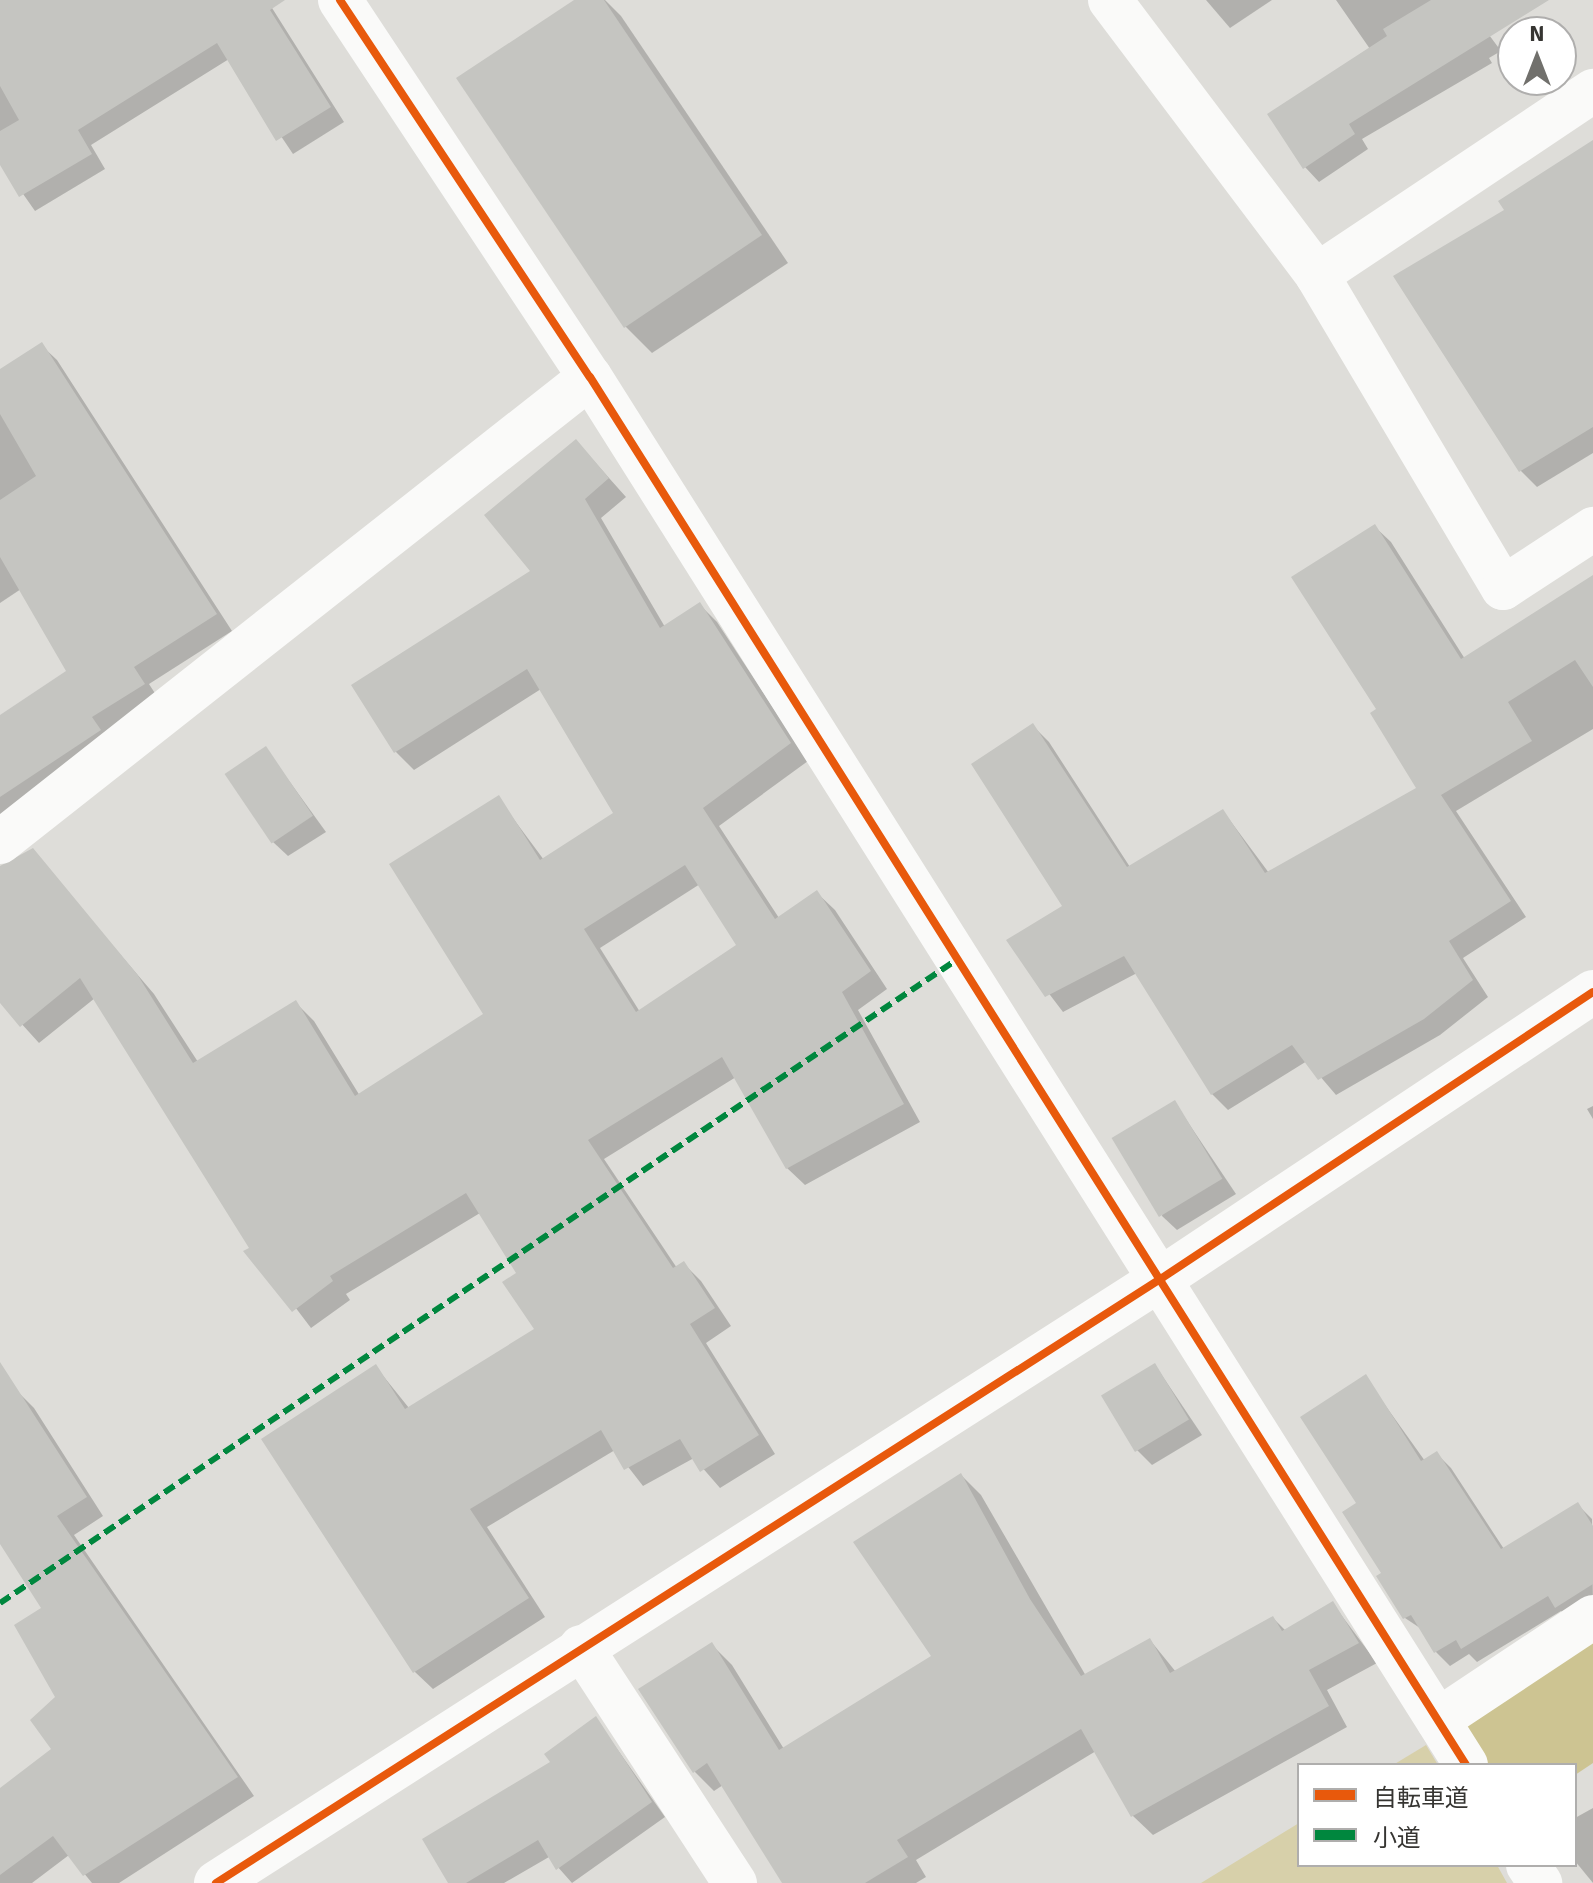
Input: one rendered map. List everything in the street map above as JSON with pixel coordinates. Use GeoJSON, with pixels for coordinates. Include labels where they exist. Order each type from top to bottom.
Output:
{"type":"FeatureCollection","features":[{"type":"Feature","properties":{"kind":"street"},"geometry":{"type":"LineString","coordinates":[[340,0],[590,377],[1162,1278],[1465,1763]]}},
{"type":"Feature","properties":{"kind":"street"},"geometry":{"type":"LineString","coordinates":[[1110,0],[1317,275],[1503,588],[1593,529]]}},
{"type":"Feature","properties":{"kind":"street"},"geometry":{"type":"LineString","coordinates":[[1317,275],[1593,91]]}},
{"type":"Feature","properties":{"kind":"street"},"geometry":{"type":"LineString","coordinates":[[0,842],[590,377]]}},
{"type":"Feature","properties":{"kind":"street"},"geometry":{"type":"LineString","coordinates":[[216,1883],[1162,1278],[1593,992]]}},
{"type":"Feature","properties":{"kind":"street"},"geometry":{"type":"LineString","coordinates":[[1438,1720],[1593,1617]]}},
{"type":"Feature","properties":{"kind":"street"},"geometry":{"type":"LineString","coordinates":[[581,1647],[735,1883]]}},
{"type":"Feature","properties":{"kind":"shaded area"},"geometry":{"type":"Polygon","coordinates":[[[1593,1616],[1593,1763],[1577,1774],[1577,1763],[1465,1763],[1438,1720],[1593,1616]]]}},
{"type":"Feature","properties":{"kind":"shaded area"},"geometry":{"type":"Polygon","coordinates":[[[1426,1745],[1437,1763],[1396,1763],[1426,1745]]]}},
{"type":"Feature","properties":{"kind":"shaded area"},"geometry":{"type":"Polygon","coordinates":[[[1297,1824],[1297,1867],[1498,1867],[1507,1883],[1201,1883],[1297,1824]]]}},
{"type":"Feature","properties":{"kind":"building"},"geometry":{"type":"Polygon","coordinates":[[[0,0],[285,0],[270,10],[331,107],[276,141],[217,43],[78,130],[92,154],[19,197],[0,165],[0,131],[19,120],[0,86],[0,0]]]}},
{"type":"Feature","properties":{"kind":"building"},"geometry":{"type":"Polygon","coordinates":[[[574,0],[604,0],[762,235],[624,328],[456,78],[574,0]]]}},
{"type":"Feature","properties":{"kind":"building"},"geometry":{"type":"Polygon","coordinates":[[[1431,0],[1549,0],[1523,16],[1497,16],[1497,32],[1349,124],[1355,134],[1303,169],[1267,114],[1387,36],[1383,29],[1431,0]]]}},
{"type":"Feature","properties":{"kind":"building"},"geometry":{"type":"Polygon","coordinates":[[[1593,140],[1593,427],[1519,472],[1393,276],[1504,210],[1498,201],[1593,140]]]}},
{"type":"Feature","properties":{"kind":"building"},"geometry":{"type":"Polygon","coordinates":[[[42,342],[217,614],[134,667],[145,684],[92,717],[101,730],[0,797],[0,715],[66,671],[0,557],[0,500],[36,476],[0,414],[0,369],[42,342]]]}},
{"type":"Feature","properties":{"kind":"building"},"geometry":{"type":"Polygon","coordinates":[[[576,439],[609,478],[585,499],[660,628],[700,602],[791,743],[703,808],[775,919],[817,890],[871,971],[842,992],[904,1104],[786,1169],[722,1057],[588,1140],[673,1268],[684,1261],[715,1308],[690,1324],[759,1435],[700,1472],[680,1439],[624,1470],[601,1430],[470,1509],[529,1598],[413,1673],[261,1439],[376,1364],[405,1409],[534,1329],[502,1282],[516,1273],[466,1193],[330,1276],[333,1281],[292,1312],[243,1251],[249,1248],[80,978],[20,1027],[0,1003],[0,866],[33,848],[137,974],[193,1063],[296,1000],[355,1096],[483,1014],[389,864],[499,795],[540,860],[613,813],[527,669],[394,753],[351,685],[530,571],[484,515],[576,439]],[[685,865],[584,929],[636,1012],[736,945],[685,865]]]}},
{"type":"Feature","properties":{"kind":"building"},"geometry":{"type":"Polygon","coordinates":[[[1375,524],[1461,659],[1593,575],[1593,687],[1575,660],[1508,702],[1532,741],[1441,795],[1511,901],[1449,941],[1473,980],[1424,1019],[1318,1080],[1292,1045],[1211,1095],[1124,956],[1045,997],[1006,940],[1062,906],[971,764],[1033,723],[1127,867],[1223,809],[1265,873],[1416,788],[1370,713],[1376,709],[1291,577],[1375,524]]]}},
{"type":"Feature","properties":{"kind":"building"},"geometry":{"type":"Polygon","coordinates":[[[266,746],[313,816],[272,844],[225,774],[266,746]]]}},
{"type":"Feature","properties":{"kind":"building"},"geometry":{"type":"Polygon","coordinates":[[[1175,1100],[1222,1179],[1159,1217],[1112,1138],[1175,1100]]]}},
{"type":"Feature","properties":{"kind":"building"},"geometry":{"type":"Polygon","coordinates":[[[0,1362],[87,1497],[57,1516],[238,1777],[83,1876],[53,1836],[0,1875],[0,1788],[51,1749],[30,1720],[55,1697],[14,1625],[41,1608],[0,1544],[0,1362]]]}},
{"type":"Feature","properties":{"kind":"building"},"geometry":{"type":"Polygon","coordinates":[[[1155,1363],[1189,1420],[1135,1452],[1101,1395],[1155,1363]]]}},
{"type":"Feature","properties":{"kind":"building"},"geometry":{"type":"Polygon","coordinates":[[[1366,1374],[1421,1461],[1437,1451],[1501,1549],[1578,1502],[1593,1526],[1593,1584],[1555,1608],[1548,1596],[1461,1649],[1456,1640],[1434,1653],[1411,1615],[1403,1619],[1376,1576],[1381,1573],[1342,1512],[1356,1503],[1300,1417],[1366,1374]]]}},
{"type":"Feature","properties":{"kind":"building"},"geometry":{"type":"Polygon","coordinates":[[[961,1473],[1030,1599],[1081,1676],[1150,1638],[1170,1673],[1273,1616],[1282,1631],[1333,1601],[1359,1643],[1309,1670],[1329,1706],[1131,1817],[1081,1729],[897,1840],[908,1857],[865,1883],[782,1883],[707,1763],[693,1773],[638,1689],[712,1642],[779,1750],[931,1656],[853,1542],[961,1473]]]}},
{"type":"Feature","properties":{"kind":"building"},"geometry":{"type":"Polygon","coordinates":[[[596,1716],[652,1802],[556,1870],[538,1840],[466,1883],[448,1883],[422,1839],[550,1762],[544,1754],[596,1716]]]}},
{"type":"Feature","properties":{"kind":"marked path"},"geometry":{"type":"LineString","coordinates":[[0,1603],[959,958]]}},
{"type":"Feature","properties":{"kind":"cycle path"},"geometry":{"type":"LineString","coordinates":[[340,0],[590,377],[1465,1763]]}},
{"type":"Feature","properties":{"kind":"cycle path"},"geometry":{"type":"LineString","coordinates":[[216,1883],[1162,1278],[1593,992]]}}]}
